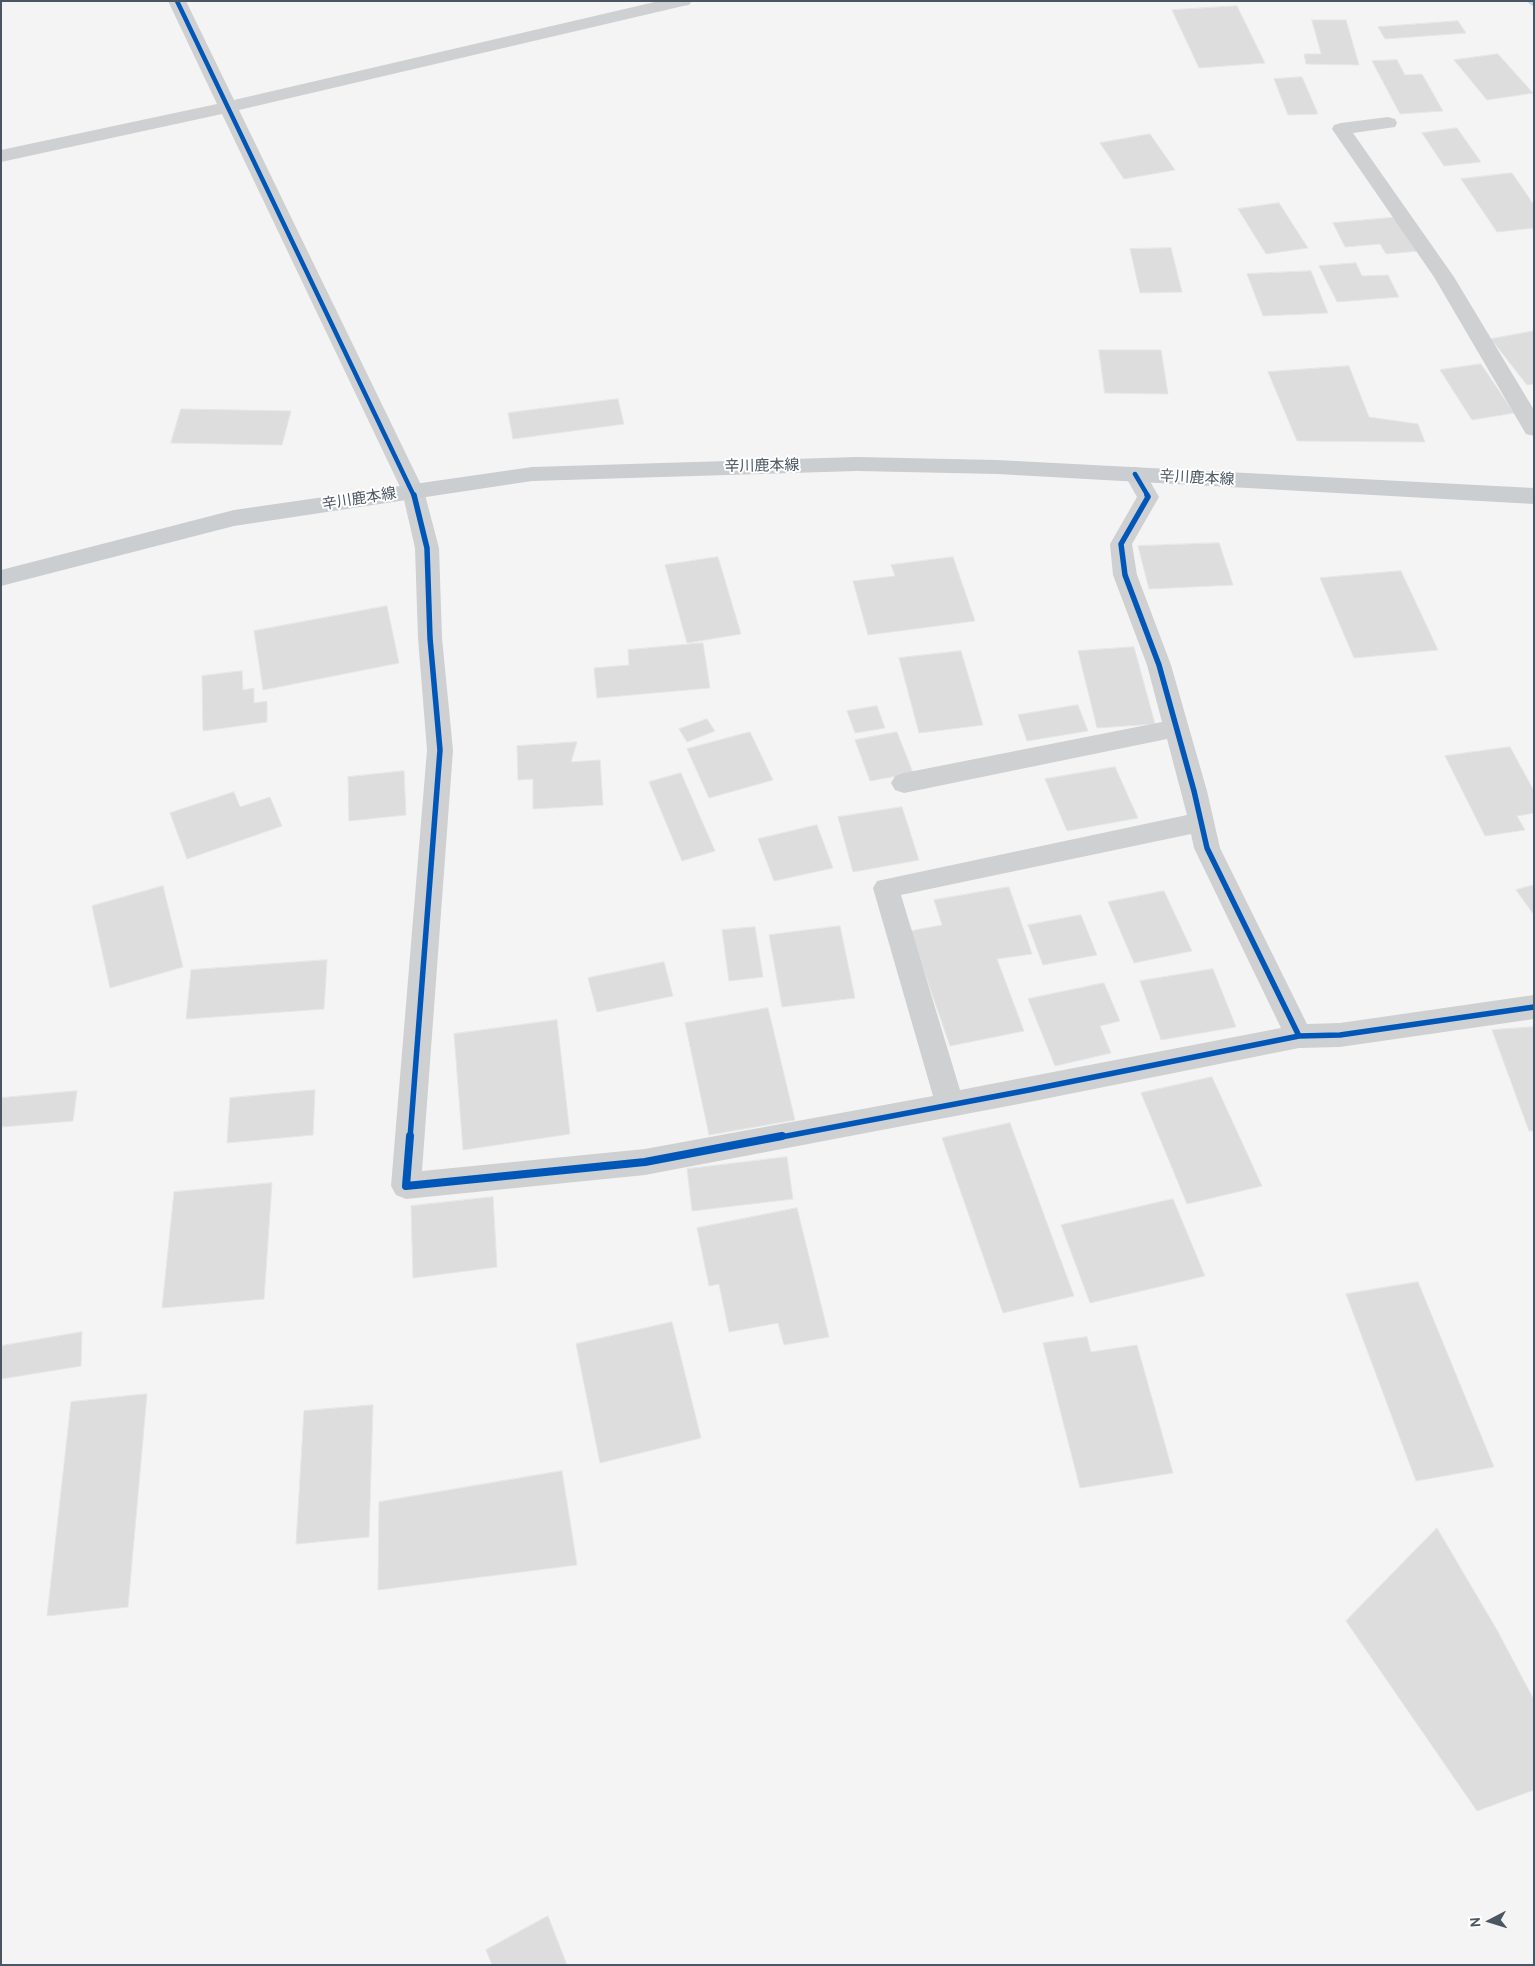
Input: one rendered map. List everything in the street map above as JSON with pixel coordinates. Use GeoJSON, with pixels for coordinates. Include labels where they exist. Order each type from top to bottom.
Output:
{"type":"FeatureCollection","features":[{"type":"Feature","properties":{"kind":"main road","name":"辛川鹿本線"},"geometry":{"type":"LineString","coordinates":[[1,578],[234,518],[532,474],[828,464],[997,468],[1135,474],[1534,496]]}},
{"type":"Feature","properties":{"kind":"street"},"geometry":{"type":"LineString","coordinates":[[177,1],[414,491],[428,548],[430,638],[440,750],[406,1186],[645,1162],[950,1105],[1299,1036],[1340,1036],[1534,1007]]}},
{"type":"Feature","properties":{"kind":"street"},"geometry":{"type":"LineString","coordinates":[[1,156],[228,107],[683,1]]}},
{"type":"Feature","properties":{"kind":"street"},"geometry":{"type":"LineString","coordinates":[[1388,123],[1341,129],[1444,278],[1534,429]]}},
{"type":"Feature","properties":{"kind":"street"},"geometry":{"type":"LineString","coordinates":[[1135,474],[1148,497],[1121,544],[1125,575],[1159,666],[1194,791],[1207,848],[1299,1036]]}},
{"type":"Feature","properties":{"kind":"street"},"geometry":{"type":"LineString","coordinates":[[904,783],[1177,728]]}},
{"type":"Feature","properties":{"kind":"street"},"geometry":{"type":"LineString","coordinates":[[950,1105],[886,888],[1201,822]]}},
{"type":"Feature","properties":{"kind":"building"},"geometry":{"type":"Polygon","coordinates":[[[1237,6],[1265,63],[1199,68],[1172,10],[1237,6]]]}},
{"type":"Feature","properties":{"kind":"building"},"geometry":{"type":"Polygon","coordinates":[[[1312,20],[1346,20],[1359,65],[1306,64],[1304,54],[1321,54],[1312,20]]]}},
{"type":"Feature","properties":{"kind":"building"},"geometry":{"type":"Polygon","coordinates":[[[1458,21],[1466,33],[1385,39],[1378,27],[1458,21]]]}},
{"type":"Feature","properties":{"kind":"building"},"geometry":{"type":"Polygon","coordinates":[[[1498,54],[1533,93],[1487,100],[1454,60],[1498,54]]]}},
{"type":"Feature","properties":{"kind":"building"},"geometry":{"type":"Polygon","coordinates":[[[1397,60],[1405,75],[1422,74],[1443,111],[1400,114],[1372,61],[1397,60]]]}},
{"type":"Feature","properties":{"kind":"building"},"geometry":{"type":"Polygon","coordinates":[[[1302,77],[1318,114],[1288,115],[1274,79],[1302,77]]]}},
{"type":"Feature","properties":{"kind":"building"},"geometry":{"type":"Polygon","coordinates":[[[1457,128],[1481,162],[1444,166],[1422,133],[1457,128]]]}},
{"type":"Feature","properties":{"kind":"building"},"geometry":{"type":"Polygon","coordinates":[[[1150,134],[1175,170],[1124,179],[1100,143],[1150,134]]]}},
{"type":"Feature","properties":{"kind":"building"},"geometry":{"type":"Polygon","coordinates":[[[1512,173],[1534,205],[1534,228],[1497,232],[1461,179],[1512,173]]]}},
{"type":"Feature","properties":{"kind":"building"},"geometry":{"type":"Polygon","coordinates":[[[1279,203],[1308,248],[1266,254],[1238,209],[1279,203]]]}},
{"type":"Feature","properties":{"kind":"building"},"geometry":{"type":"Polygon","coordinates":[[[1399,217],[1419,251],[1386,254],[1380,244],[1345,247],[1333,223],[1399,217]]]}},
{"type":"Feature","properties":{"kind":"building"},"geometry":{"type":"Polygon","coordinates":[[[1171,248],[1182,292],[1140,293],[1130,249],[1171,248]]]}},
{"type":"Feature","properties":{"kind":"building"},"geometry":{"type":"Polygon","coordinates":[[[1356,263],[1362,276],[1388,275],[1399,297],[1337,302],[1319,266],[1356,263]]]}},
{"type":"Feature","properties":{"kind":"building"},"geometry":{"type":"Polygon","coordinates":[[[1311,271],[1328,313],[1263,316],[1247,274],[1311,271]]]}},
{"type":"Feature","properties":{"kind":"building"},"geometry":{"type":"Polygon","coordinates":[[[1534,331],[1534,384],[1527,385],[1491,339],[1534,331]]]}},
{"type":"Feature","properties":{"kind":"building"},"geometry":{"type":"Polygon","coordinates":[[[1099,350],[1161,350],[1168,394],[1105,393],[1099,350]]]}},
{"type":"Feature","properties":{"kind":"building"},"geometry":{"type":"Polygon","coordinates":[[[1481,364],[1514,413],[1472,420],[1440,370],[1481,364]]]}},
{"type":"Feature","properties":{"kind":"building"},"geometry":{"type":"Polygon","coordinates":[[[1349,366],[1369,417],[1418,424],[1425,442],[1297,441],[1268,372],[1349,366]]]}},
{"type":"Feature","properties":{"kind":"building"},"geometry":{"type":"Polygon","coordinates":[[[618,399],[624,424],[513,439],[508,413],[618,399]]]}},
{"type":"Feature","properties":{"kind":"building"},"geometry":{"type":"Polygon","coordinates":[[[181,409],[291,411],[282,445],[171,443],[181,409]]]}},
{"type":"Feature","properties":{"kind":"building"},"geometry":{"type":"Polygon","coordinates":[[[1219,543],[1233,585],[1149,589],[1138,546],[1219,543]]]}},
{"type":"Feature","properties":{"kind":"building"},"geometry":{"type":"Polygon","coordinates":[[[718,557],[741,634],[687,643],[665,565],[718,557]]]}},
{"type":"Feature","properties":{"kind":"building"},"geometry":{"type":"Polygon","coordinates":[[[953,557],[975,621],[868,635],[853,581],[895,576],[891,565],[953,557]]]}},
{"type":"Feature","properties":{"kind":"building"},"geometry":{"type":"Polygon","coordinates":[[[1401,571],[1438,650],[1354,658],[1320,578],[1401,571]]]}},
{"type":"Feature","properties":{"kind":"building"},"geometry":{"type":"Polygon","coordinates":[[[387,606],[399,663],[263,690],[254,631],[387,606]]]}},
{"type":"Feature","properties":{"kind":"building"},"geometry":{"type":"Polygon","coordinates":[[[703,643],[710,688],[597,698],[594,668],[629,665],[628,650],[703,643]]]}},
{"type":"Feature","properties":{"kind":"building"},"geometry":{"type":"Polygon","coordinates":[[[1134,647],[1155,724],[1097,728],[1078,651],[1134,647]]]}},
{"type":"Feature","properties":{"kind":"building"},"geometry":{"type":"Polygon","coordinates":[[[961,651],[983,725],[919,733],[899,658],[961,651]]]}},
{"type":"Feature","properties":{"kind":"building"},"geometry":{"type":"Polygon","coordinates":[[[242,671],[243,690],[254,688],[254,703],[267,701],[267,722],[203,731],[202,676],[242,671]]]}},
{"type":"Feature","properties":{"kind":"building"},"geometry":{"type":"Polygon","coordinates":[[[1078,705],[1088,731],[1027,741],[1018,715],[1078,705]]]}},
{"type":"Feature","properties":{"kind":"building"},"geometry":{"type":"Polygon","coordinates":[[[877,706],[885,728],[855,733],[847,711],[877,706]]]}},
{"type":"Feature","properties":{"kind":"building"},"geometry":{"type":"Polygon","coordinates":[[[707,719],[715,731],[687,742],[679,729],[707,719]]]}},
{"type":"Feature","properties":{"kind":"building"},"geometry":{"type":"Polygon","coordinates":[[[750,732],[773,780],[709,798],[687,749],[750,732]]]}},
{"type":"Feature","properties":{"kind":"building"},"geometry":{"type":"Polygon","coordinates":[[[897,732],[913,773],[870,781],[855,740],[897,732]]]}},
{"type":"Feature","properties":{"kind":"building"},"geometry":{"type":"Polygon","coordinates":[[[577,742],[571,762],[600,760],[603,805],[533,809],[533,779],[518,780],[517,746],[577,742]]]}},
{"type":"Feature","properties":{"kind":"building"},"geometry":{"type":"Polygon","coordinates":[[[1510,747],[1534,791],[1534,813],[1517,816],[1525,830],[1485,836],[1445,756],[1510,747]]]}},
{"type":"Feature","properties":{"kind":"building"},"geometry":{"type":"Polygon","coordinates":[[[1115,767],[1138,818],[1067,831],[1045,779],[1115,767]]]}},
{"type":"Feature","properties":{"kind":"building"},"geometry":{"type":"Polygon","coordinates":[[[404,771],[406,815],[349,821],[348,777],[404,771]]]}},
{"type":"Feature","properties":{"kind":"building"},"geometry":{"type":"Polygon","coordinates":[[[681,773],[715,851],[682,861],[649,782],[681,773]]]}},
{"type":"Feature","properties":{"kind":"building"},"geometry":{"type":"Polygon","coordinates":[[[234,792],[240,807],[270,797],[282,826],[187,859],[170,813],[234,792]]]}},
{"type":"Feature","properties":{"kind":"building"},"geometry":{"type":"Polygon","coordinates":[[[902,807],[919,860],[853,872],[838,817],[902,807]]]}},
{"type":"Feature","properties":{"kind":"building"},"geometry":{"type":"Polygon","coordinates":[[[817,825],[833,868],[774,881],[758,839],[817,825]]]}},
{"type":"Feature","properties":{"kind":"building"},"geometry":{"type":"Polygon","coordinates":[[[1534,885],[1534,915],[1516,890],[1534,885]]]}},
{"type":"Feature","properties":{"kind":"building"},"geometry":{"type":"Polygon","coordinates":[[[163,886],[183,967],[110,988],[92,906],[163,886]]]}},
{"type":"Feature","properties":{"kind":"building"},"geometry":{"type":"Polygon","coordinates":[[[1009,887],[1032,954],[997,959],[1024,1031],[950,1046],[910,931],[942,925],[934,900],[1009,887]]]}},
{"type":"Feature","properties":{"kind":"building"},"geometry":{"type":"Polygon","coordinates":[[[1164,891],[1192,951],[1134,963],[1108,902],[1164,891]]]}},
{"type":"Feature","properties":{"kind":"building"},"geometry":{"type":"Polygon","coordinates":[[[1081,915],[1097,955],[1043,965],[1028,925],[1081,915]]]}},
{"type":"Feature","properties":{"kind":"building"},"geometry":{"type":"Polygon","coordinates":[[[840,926],[855,998],[782,1007],[769,935],[840,926]]]}},
{"type":"Feature","properties":{"kind":"building"},"geometry":{"type":"Polygon","coordinates":[[[755,927],[763,977],[729,981],[722,930],[755,927]]]}},
{"type":"Feature","properties":{"kind":"building"},"geometry":{"type":"Polygon","coordinates":[[[327,960],[324,1009],[186,1019],[191,970],[327,960]]]}},
{"type":"Feature","properties":{"kind":"building"},"geometry":{"type":"Polygon","coordinates":[[[664,962],[673,996],[597,1012],[588,978],[664,962]]]}},
{"type":"Feature","properties":{"kind":"building"},"geometry":{"type":"Polygon","coordinates":[[[1213,969],[1236,1027],[1161,1040],[1140,981],[1213,969]]]}},
{"type":"Feature","properties":{"kind":"building"},"geometry":{"type":"Polygon","coordinates":[[[1104,983],[1120,1021],[1100,1026],[1111,1053],[1055,1066],[1028,999],[1104,983]]]}},
{"type":"Feature","properties":{"kind":"building"},"geometry":{"type":"Polygon","coordinates":[[[768,1008],[795,1120],[709,1135],[685,1023],[768,1008]]]}},
{"type":"Feature","properties":{"kind":"building"},"geometry":{"type":"Polygon","coordinates":[[[557,1020],[570,1134],[463,1150],[454,1034],[557,1020]]]}},
{"type":"Feature","properties":{"kind":"building"},"geometry":{"type":"Polygon","coordinates":[[[1534,1027],[1534,1131],[1529,1131],[1492,1030],[1534,1027]]]}},
{"type":"Feature","properties":{"kind":"building"},"geometry":{"type":"Polygon","coordinates":[[[1212,1077],[1262,1186],[1187,1204],[1141,1093],[1212,1077]]]}},
{"type":"Feature","properties":{"kind":"building"},"geometry":{"type":"Polygon","coordinates":[[[315,1090],[313,1135],[227,1143],[230,1098],[315,1090]]]}},
{"type":"Feature","properties":{"kind":"building"},"geometry":{"type":"Polygon","coordinates":[[[77,1091],[73,1121],[1,1127],[1,1098],[77,1091]]]}},
{"type":"Feature","properties":{"kind":"building"},"geometry":{"type":"Polygon","coordinates":[[[1010,1123],[1074,1296],[1003,1313],[942,1138],[1010,1123]]]}},
{"type":"Feature","properties":{"kind":"building"},"geometry":{"type":"Polygon","coordinates":[[[787,1157],[793,1199],[692,1211],[687,1169],[787,1157]]]}},
{"type":"Feature","properties":{"kind":"building"},"geometry":{"type":"Polygon","coordinates":[[[272,1183],[264,1299],[162,1308],[174,1192],[272,1183]]]}},
{"type":"Feature","properties":{"kind":"building"},"geometry":{"type":"Polygon","coordinates":[[[493,1197],[497,1267],[413,1278],[411,1206],[493,1197]]]}},
{"type":"Feature","properties":{"kind":"building"},"geometry":{"type":"Polygon","coordinates":[[[1173,1199],[1205,1276],[1090,1303],[1061,1225],[1173,1199]]]}},
{"type":"Feature","properties":{"kind":"building"},"geometry":{"type":"Polygon","coordinates":[[[797,1208],[829,1337],[784,1345],[778,1323],[729,1332],[719,1284],[709,1286],[697,1228],[797,1208]]]}},
{"type":"Feature","properties":{"kind":"building"},"geometry":{"type":"Polygon","coordinates":[[[1418,1282],[1494,1467],[1416,1481],[1346,1294],[1418,1282]]]}},
{"type":"Feature","properties":{"kind":"building"},"geometry":{"type":"Polygon","coordinates":[[[672,1322],[701,1438],[600,1463],[576,1344],[672,1322]]]}},
{"type":"Feature","properties":{"kind":"building"},"geometry":{"type":"Polygon","coordinates":[[[82,1332],[81,1366],[1,1379],[1,1346],[82,1332]]]}},
{"type":"Feature","properties":{"kind":"building"},"geometry":{"type":"Polygon","coordinates":[[[1087,1337],[1091,1352],[1137,1345],[1173,1473],[1080,1488],[1043,1343],[1087,1337]]]}},
{"type":"Feature","properties":{"kind":"building"},"geometry":{"type":"Polygon","coordinates":[[[147,1394],[128,1607],[47,1616],[71,1402],[147,1394]]]}},
{"type":"Feature","properties":{"kind":"building"},"geometry":{"type":"Polygon","coordinates":[[[373,1405],[369,1537],[296,1544],[304,1411],[373,1405]]]}},
{"type":"Feature","properties":{"kind":"building"},"geometry":{"type":"Polygon","coordinates":[[[562,1471],[577,1565],[378,1590],[379,1502],[562,1471]]]}},
{"type":"Feature","properties":{"kind":"building"},"geometry":{"type":"Polygon","coordinates":[[[1437,1528],[1497,1630],[1534,1700],[1534,1790],[1477,1811],[1346,1621],[1437,1528]]]}},
{"type":"Feature","properties":{"kind":"building"},"geometry":{"type":"Polygon","coordinates":[[[548,1916],[567,1965],[492,1965],[486,1950],[548,1916]]]}},
{"type":"Feature","properties":{"kind":"waterway"},"geometry":{"type":"LineString","coordinates":[[1531,1],[1534,4]]}},
{"type":"Feature","properties":{"kind":"cycle path"},"geometry":{"type":"LineString","coordinates":[[177,1],[413,491],[427,548],[430,638],[440,750],[406,1186],[645,1162],[1029,1090],[1299,1036],[1340,1035],[1534,1007]]}},
{"type":"Feature","properties":{"kind":"cycle path"},"geometry":{"type":"LineString","coordinates":[[1135,474],[1148,497],[1121,544],[1125,575],[1159,665],[1194,791],[1207,848],[1299,1036]]}}]}
